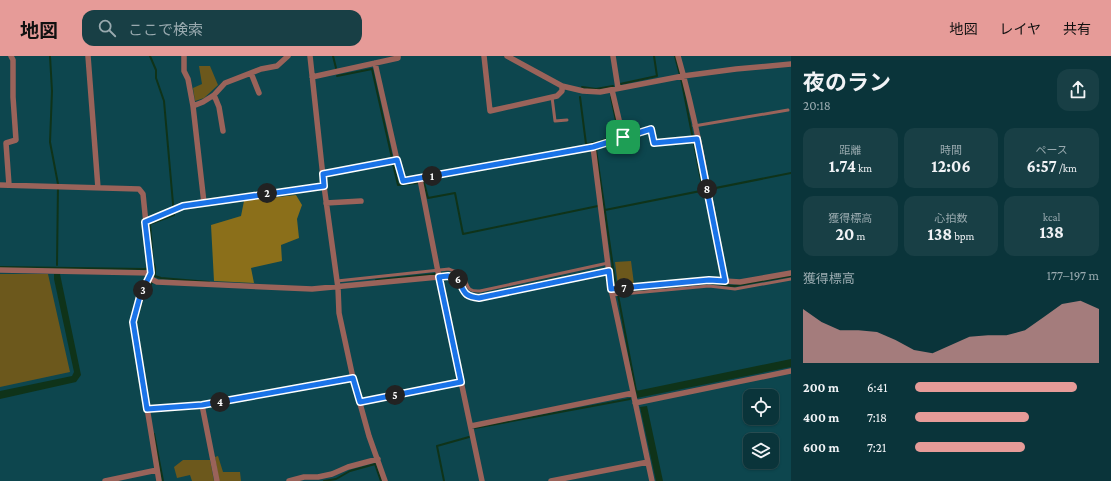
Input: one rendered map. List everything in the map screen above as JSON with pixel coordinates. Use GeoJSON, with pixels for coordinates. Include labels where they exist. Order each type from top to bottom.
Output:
{"type":"FeatureCollection","features":[{"type":"Feature","properties":{"kind":"street"},"geometry":{"type":"LineString","coordinates":[[9,185],[6,143],[16,140],[13,97],[13,60],[11,56]]}},
{"type":"Feature","properties":{"kind":"street"},"geometry":{"type":"LineString","coordinates":[[88,56],[98,188]]}},
{"type":"Feature","properties":{"kind":"street"},"geometry":{"type":"LineString","coordinates":[[184,56],[184,71],[188,79],[193,106],[204,203]]}},
{"type":"Feature","properties":{"kind":"street"},"geometry":{"type":"LineString","coordinates":[[193,106],[214,95],[225,83],[261,69],[277,66],[288,56]]}},
{"type":"Feature","properties":{"kind":"street"},"geometry":{"type":"LineString","coordinates":[[310,56],[326,203],[338,288],[339,313],[353,378],[369,436],[385,481]]}},
{"type":"Feature","properties":{"kind":"street"},"geometry":{"type":"LineString","coordinates":[[312,77],[398,58],[398,56]]}},
{"type":"Feature","properties":{"kind":"street"},"geometry":{"type":"LineString","coordinates":[[484,56],[490,111],[557,96],[562,91],[562,86]]}},
{"type":"Feature","properties":{"kind":"street"},"geometry":{"type":"LineString","coordinates":[[507,56],[562,86],[595,92],[681,76],[791,64]]}},
{"type":"Feature","properties":{"kind":"street"},"geometry":{"type":"LineString","coordinates":[[613,56],[615,89],[623,137]]}},
{"type":"Feature","properties":{"kind":"street"},"geometry":{"type":"LineString","coordinates":[[678,56],[681,76],[697,139],[725,281]]}},
{"type":"Feature","properties":{"kind":"street"},"geometry":{"type":"LineString","coordinates":[[375,63],[403,181],[596,146],[651,129],[654,143],[697,139]]}},
{"type":"Feature","properties":{"kind":"street"},"geometry":{"type":"LineString","coordinates":[[251,73],[259,93]]}},
{"type":"Feature","properties":{"kind":"street"},"geometry":{"type":"LineString","coordinates":[[214,95],[219,107],[223,131]]}},
{"type":"Feature","properties":{"kind":"street"},"geometry":{"type":"LineString","coordinates":[[596,146],[609,271],[614,288],[614,295],[633,393],[641,402],[648,462],[652,481]]}},
{"type":"Feature","properties":{"kind":"street"},"geometry":{"type":"LineString","coordinates":[[323,174],[397,160]]}},
{"type":"Feature","properties":{"kind":"street"},"geometry":{"type":"LineString","coordinates":[[420,179],[438,274],[482,481]]}},
{"type":"Feature","properties":{"kind":"street"},"geometry":{"type":"LineString","coordinates":[[0,185],[139,189],[143,194],[150,276],[140,296],[133,322],[150,409],[159,481]]}},
{"type":"Feature","properties":{"kind":"street"},"geometry":{"type":"LineString","coordinates":[[145,222],[183,206],[324,186]]}},
{"type":"Feature","properties":{"kind":"street"},"geometry":{"type":"LineString","coordinates":[[326,203],[361,201]]}},
{"type":"Feature","properties":{"kind":"street"},"geometry":{"type":"LineString","coordinates":[[0,270],[150,276],[157,282],[312,289],[338,288],[438,274],[457,278],[462,291],[470,297],[479,298],[609,271]]}},
{"type":"Feature","properties":{"kind":"street"},"geometry":{"type":"LineString","coordinates":[[614,288],[709,280],[740,282],[791,272]]}},
{"type":"Feature","properties":{"kind":"street"},"geometry":{"type":"LineString","coordinates":[[641,402],[791,371]]}},
{"type":"Feature","properties":{"kind":"street"},"geometry":{"type":"LineString","coordinates":[[150,409],[202,405],[353,378]]}},
{"type":"Feature","properties":{"kind":"street"},"geometry":{"type":"LineString","coordinates":[[360,402],[461,382]]}},
{"type":"Feature","properties":{"kind":"street"},"geometry":{"type":"LineString","coordinates":[[471,426],[633,393]]}},
{"type":"Feature","properties":{"kind":"street"},"geometry":{"type":"LineString","coordinates":[[202,405],[217,481]]}},
{"type":"Feature","properties":{"kind":"street"},"geometry":{"type":"LineString","coordinates":[[289,481],[304,477],[318,477],[332,474],[348,467],[378,459]]}},
{"type":"Feature","properties":{"kind":"street"},"geometry":{"type":"LineString","coordinates":[[551,481],[648,462]]}},
{"type":"Feature","properties":{"kind":"street"},"geometry":{"type":"LineString","coordinates":[[105,481],[157,470]]}},
{"type":"Feature","properties":{"kind":"lane"},"geometry":{"type":"LineString","coordinates":[[552,97],[555,121],[567,120]]}},
{"type":"Feature","properties":{"kind":"lane"},"geometry":{"type":"LineString","coordinates":[[694,126],[788,110]]}},
{"type":"Feature","properties":{"kind":"lane"},"geometry":{"type":"LineString","coordinates":[[337,281],[438,274],[448,270],[460,272],[466,280],[468,288],[473,291],[480,291],[608,263]]}},
{"type":"Feature","properties":{"kind":"lane"},"geometry":{"type":"LineString","coordinates":[[614,295],[709,286],[735,289],[791,279]]}},
{"type":"Feature","properties":{"kind":"shaded area"},"geometry":{"type":"Polygon","coordinates":[[[199,66],[210,66],[218,85],[204,98],[195,101],[193,88],[202,84],[199,66]]]}},
{"type":"Feature","properties":{"kind":"shaded area"},"geometry":{"type":"Polygon","coordinates":[[[296,195],[302,205],[297,219],[299,238],[281,245],[282,261],[251,268],[254,283],[214,281],[211,225],[241,216],[244,201],[296,195]]]}},
{"type":"Feature","properties":{"kind":"shaded area"},"geometry":{"type":"Polygon","coordinates":[[[631,261],[634,284],[618,286],[615,262],[631,261]]]}},
{"type":"Feature","properties":{"kind":"shaded area"},"geometry":{"type":"Polygon","coordinates":[[[0,274],[48,274],[70,372],[0,387],[0,274]]]}},
{"type":"Feature","properties":{"kind":"shaded area"},"geometry":{"type":"Polygon","coordinates":[[[54,274],[60,274],[81,375],[76,382],[0,399],[0,391],[72,376],[74,372],[54,274]]]}},
{"type":"Feature","properties":{"kind":"shaded area"},"geometry":{"type":"Polygon","coordinates":[[[791,359],[791,367],[637,398],[636,391],[791,359]]]}},
{"type":"Feature","properties":{"kind":"shaded area"},"geometry":{"type":"Polygon","coordinates":[[[647,406],[663,481],[656,481],[640,407],[647,406]]]}},
{"type":"Feature","properties":{"kind":"shaded area"},"geometry":{"type":"Polygon","coordinates":[[[218,456],[223,472],[240,472],[241,481],[219,481],[215,457],[218,456]]]}},
{"type":"Feature","properties":{"kind":"shaded area"},"geometry":{"type":"Polygon","coordinates":[[[183,460],[210,460],[214,481],[192,481],[190,475],[177,478],[174,467],[183,460]]]}},
{"type":"Feature","properties":{"kind":"waterway"},"geometry":{"type":"LineString","coordinates":[[50,56],[52,91],[50,142],[58,184],[57,265]]}},
{"type":"Feature","properties":{"kind":"waterway"},"geometry":{"type":"LineString","coordinates":[[150,56],[156,70],[156,78],[164,101],[174,215],[150,224],[153,262],[155,267]]}},
{"type":"Feature","properties":{"kind":"waterway"},"geometry":{"type":"LineString","coordinates":[[333,56],[336,68]]}},
{"type":"Feature","properties":{"kind":"waterway"},"geometry":{"type":"LineString","coordinates":[[620,84],[657,76],[654,56]]}},
{"type":"Feature","properties":{"kind":"waterway"},"geometry":{"type":"LineString","coordinates":[[675,56],[682,83],[703,190]]}},
{"type":"Feature","properties":{"kind":"waterway"},"geometry":{"type":"LineString","coordinates":[[337,76],[372,69],[392,158]]}},
{"type":"Feature","properties":{"kind":"waterway"},"geometry":{"type":"LineString","coordinates":[[582,87],[596,89],[613,86]]}},
{"type":"Feature","properties":{"kind":"waterway"},"geometry":{"type":"LineString","coordinates":[[580,97],[586,144],[595,143],[619,135],[611,97]]}},
{"type":"Feature","properties":{"kind":"waterway"},"geometry":{"type":"LineString","coordinates":[[595,143],[613,267]]}},
{"type":"Feature","properties":{"kind":"waterway"},"geometry":{"type":"LineString","coordinates":[[393,164],[398,185],[417,183]]}},
{"type":"Feature","properties":{"kind":"waterway"},"geometry":{"type":"LineString","coordinates":[[605,210],[791,173]]}},
{"type":"Feature","properties":{"kind":"waterway"},"geometry":{"type":"LineString","coordinates":[[424,183],[428,198],[455,193],[463,234],[598,206]]}},
{"type":"Feature","properties":{"kind":"waterway"},"geometry":{"type":"LineString","coordinates":[[0,267],[144,269],[155,267],[155,276],[161,278],[209,282]]}},
{"type":"Feature","properties":{"kind":"waterway"},"geometry":{"type":"LineString","coordinates":[[472,294],[480,295],[613,267],[617,292],[708,283],[734,286],[791,276]]}},
{"type":"Feature","properties":{"kind":"waterway"},"geometry":{"type":"LineString","coordinates":[[376,280],[446,273],[458,276],[462,280],[464,287]]}},
{"type":"Feature","properties":{"kind":"waterway"},"geometry":{"type":"LineString","coordinates":[[143,368],[136,323],[143,297],[153,281]]}},
{"type":"Feature","properties":{"kind":"waterway"},"geometry":{"type":"LineString","coordinates":[[618,295],[636,391],[638,392]]}},
{"type":"Feature","properties":{"kind":"waterway"},"geometry":{"type":"LineString","coordinates":[[475,428],[630,399]]}},
{"type":"Feature","properties":{"kind":"waterway"},"geometry":{"type":"LineString","coordinates":[[154,434],[163,481]]}},
{"type":"Feature","properties":{"kind":"waterway"},"geometry":{"type":"LineString","coordinates":[[444,481],[437,446],[469,437]]}},
{"type":"Feature","properties":{"kind":"waterway"},"geometry":{"type":"LineString","coordinates":[[324,481],[336,479],[350,471],[375,464],[381,481]]}},
{"type":"Feature","properties":{"kind":"route"},"geometry":{"type":"LineString","coordinates":[[651,129],[654,143],[697,139],[725,281],[709,280],[611,289],[609,271],[479,298],[470,297],[462,291],[457,278],[448,276],[439,277],[461,382],[360,402],[353,378],[202,405],[147,409],[133,322],[140,296],[151,273],[145,222],[183,206],[271,192],[324,186],[323,174],[397,160],[403,181],[593,147],[623,137],[651,129]]}}]}
